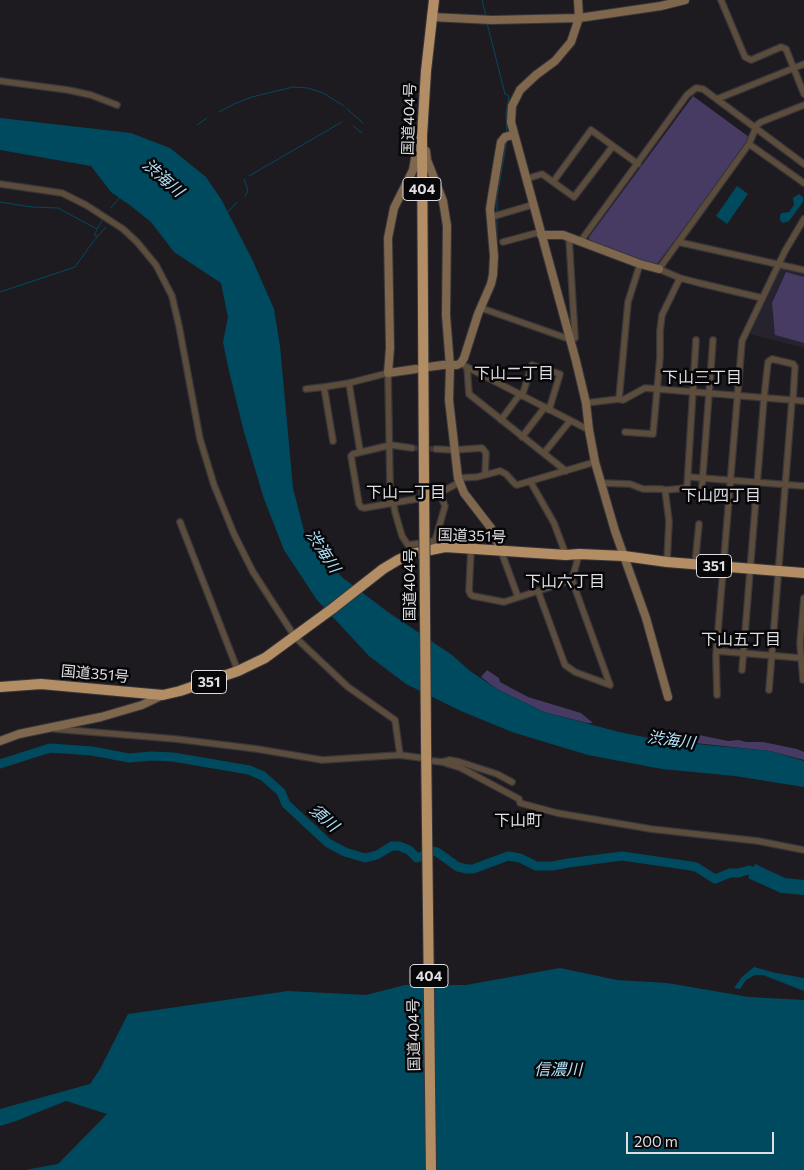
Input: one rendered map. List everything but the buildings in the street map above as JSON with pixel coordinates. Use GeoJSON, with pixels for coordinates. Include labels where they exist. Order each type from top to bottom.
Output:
{"type":"FeatureCollection","features":[{"type":"Feature","properties":{"kind":"highway","name":"国道404号"},"geometry":{"type":"LineString","coordinates":[[431,1170],[422,136],[434,0]]}},
{"type":"Feature","properties":{"kind":"highway","name":"国道351号"},"geometry":{"type":"LineString","coordinates":[[0,687],[46,685],[163,694],[203,684],[265,658],[383,569],[412,554],[445,547],[566,555],[624,556],[666,562],[804,574]]}},
{"type":"Feature","properties":{"kind":"street"},"geometry":{"type":"LineString","coordinates":[[578,0],[579,18],[567,48],[516,95],[511,111],[511,122],[586,404],[595,462],[615,532],[646,618],[668,696]]}},
{"type":"Feature","properties":{"kind":"street"},"geometry":{"type":"LineString","coordinates":[[431,17],[492,20],[579,18],[661,6],[685,0]]}},
{"type":"Feature","properties":{"kind":"street"},"geometry":{"type":"LineString","coordinates":[[721,0],[744,57],[751,60],[781,48],[786,49],[804,94]]}},
{"type":"Feature","properties":{"kind":"street"},"geometry":{"type":"LineString","coordinates":[[717,99],[804,64]]}},
{"type":"Feature","properties":{"kind":"street"},"geometry":{"type":"LineString","coordinates":[[0,81],[68,90],[91,95],[117,105]]}},
{"type":"Feature","properties":{"kind":"street"},"geometry":{"type":"LineString","coordinates":[[580,242],[689,92],[700,88],[804,164]]}},
{"type":"Feature","properties":{"kind":"street"},"geometry":{"type":"LineString","coordinates":[[424,99],[427,160],[443,201],[447,226],[446,315],[450,366],[449,400],[459,480],[464,493],[491,528],[518,597]]}},
{"type":"Feature","properties":{"kind":"street"},"geometry":{"type":"LineString","coordinates":[[424,99],[413,170],[397,201],[390,225],[388,253],[390,472],[393,503],[406,543],[408,545],[435,541],[445,547]]}},
{"type":"Feature","properties":{"kind":"street"},"geometry":{"type":"LineString","coordinates":[[659,268],[749,144],[756,128],[761,122],[804,105]]}},
{"type":"Feature","properties":{"kind":"street"},"geometry":{"type":"LineString","coordinates":[[553,182],[591,130],[638,164]]}},
{"type":"Feature","properties":{"kind":"street"},"geometry":{"type":"LineString","coordinates":[[513,134],[504,137],[501,142],[492,196],[491,217],[494,264],[490,284],[464,365],[469,394],[566,471]]}},
{"type":"Feature","properties":{"kind":"street"},"geometry":{"type":"LineString","coordinates":[[749,144],[804,183]]}},
{"type":"Feature","properties":{"kind":"street"},"geometry":{"type":"LineString","coordinates":[[526,179],[542,174],[574,197],[613,146]]}},
{"type":"Feature","properties":{"kind":"street"},"geometry":{"type":"LineString","coordinates":[[0,184],[62,193],[86,205],[123,229],[137,242],[156,265],[167,284],[174,304],[200,439],[224,511],[254,572],[297,635],[348,687],[392,717],[396,725],[400,755]]}},
{"type":"Feature","properties":{"kind":"street"},"geometry":{"type":"LineString","coordinates":[[491,217],[532,205]]}},
{"type":"Feature","properties":{"kind":"street"},"geometry":{"type":"LineString","coordinates":[[717,695],[716,651],[742,341],[794,235],[804,219]]}},
{"type":"Feature","properties":{"kind":"street"},"geometry":{"type":"LineString","coordinates":[[503,242],[540,233],[552,234],[569,238],[640,264],[659,268],[680,278],[762,298]]}},
{"type":"Feature","properties":{"kind":"street"},"geometry":{"type":"LineString","coordinates":[[481,308],[569,339],[576,337],[569,238]]}},
{"type":"Feature","properties":{"kind":"street"},"geometry":{"type":"LineString","coordinates":[[678,242],[804,270]]}},
{"type":"Feature","properties":{"kind":"street"},"geometry":{"type":"LineString","coordinates":[[619,399],[628,302],[640,264]]}},
{"type":"Feature","properties":{"kind":"street"},"geometry":{"type":"LineString","coordinates":[[625,432],[653,434],[662,315],[680,278]]}},
{"type":"Feature","properties":{"kind":"street"},"geometry":{"type":"LineString","coordinates":[[601,483],[630,484],[643,489],[687,488],[696,340]]}},
{"type":"Feature","properties":{"kind":"street"},"geometry":{"type":"LineString","coordinates":[[701,500],[713,340]]}},
{"type":"Feature","properties":{"kind":"street"},"geometry":{"type":"LineString","coordinates":[[742,670],[764,398],[768,362],[772,359],[793,364],[795,367],[769,690]]}},
{"type":"Feature","properties":{"kind":"street"},"geometry":{"type":"LineString","coordinates":[[428,367],[464,365],[589,430]]}},
{"type":"Feature","properties":{"kind":"street"},"geometry":{"type":"LineString","coordinates":[[501,420],[521,395],[532,365],[560,374],[547,409],[522,437]]}},
{"type":"Feature","properties":{"kind":"street"},"geometry":{"type":"LineString","coordinates":[[306,388],[349,383],[388,372],[416,368]]}},
{"type":"Feature","properties":{"kind":"street"},"geometry":{"type":"LineString","coordinates":[[349,383],[360,451]]}},
{"type":"Feature","properties":{"kind":"street"},"geometry":{"type":"LineString","coordinates":[[324,386],[333,441]]}},
{"type":"Feature","properties":{"kind":"street"},"geometry":{"type":"LineString","coordinates":[[586,404],[623,400],[645,388],[804,401]]}},
{"type":"Feature","properties":{"kind":"street"},"geometry":{"type":"LineString","coordinates":[[544,453],[570,421]]}},
{"type":"Feature","properties":{"kind":"street"},"geometry":{"type":"LineString","coordinates":[[412,448],[391,445],[356,452],[351,456],[359,504],[364,508],[429,497],[440,494],[459,480],[500,471],[506,474],[515,484],[530,482],[595,462]]}},
{"type":"Feature","properties":{"kind":"street"},"geometry":{"type":"LineString","coordinates":[[436,449],[482,448],[486,453],[485,475]]}},
{"type":"Feature","properties":{"kind":"street"},"geometry":{"type":"LineString","coordinates":[[689,477],[804,486]]}},
{"type":"Feature","properties":{"kind":"street"},"geometry":{"type":"LineString","coordinates":[[530,482],[554,523],[566,555]]}},
{"type":"Feature","properties":{"kind":"street"},"geometry":{"type":"LineString","coordinates":[[664,490],[669,521],[666,562]]}},
{"type":"Feature","properties":{"kind":"street"},"geometry":{"type":"LineString","coordinates":[[435,541],[445,506],[440,494]]}},
{"type":"Feature","properties":{"kind":"street"},"geometry":{"type":"LineString","coordinates":[[180,522],[238,670]]}},
{"type":"Feature","properties":{"kind":"street"},"geometry":{"type":"LineString","coordinates":[[695,564],[698,524]]}},
{"type":"Feature","properties":{"kind":"street"},"geometry":{"type":"LineString","coordinates":[[471,549],[470,595],[504,602],[572,580]]}},
{"type":"Feature","properties":{"kind":"street"},"geometry":{"type":"LineString","coordinates":[[538,591],[565,665],[575,672],[610,685],[572,580],[580,554]]}},
{"type":"Feature","properties":{"kind":"street"},"geometry":{"type":"LineString","coordinates":[[803,680],[801,658],[804,598]]}},
{"type":"Feature","properties":{"kind":"street"},"geometry":{"type":"LineString","coordinates":[[716,651],[801,658]]}},
{"type":"Feature","properties":{"kind":"street"},"geometry":{"type":"LineString","coordinates":[[0,741],[19,734],[117,713],[151,702],[163,694]]}},
{"type":"Feature","properties":{"kind":"street"},"geometry":{"type":"LineString","coordinates":[[51,728],[176,739],[258,749],[322,760],[400,755],[422,758]]}},
{"type":"Feature","properties":{"kind":"street"},"geometry":{"type":"LineString","coordinates":[[442,762],[450,760],[460,762],[497,774],[512,782]]}},
{"type":"Feature","properties":{"kind":"street"},"geometry":{"type":"LineString","coordinates":[[434,761],[461,768],[519,799],[520,803],[557,813],[651,829],[758,841],[804,850]]}},
{"type":"Feature","properties":{"kind":"shaded area"},"geometry":{"type":"Polygon","coordinates":[[[693,96],[749,137],[743,150],[657,264],[653,266],[589,240],[589,237],[693,96]]]}},
{"type":"Feature","properties":{"kind":"shaded area"},"geometry":{"type":"Polygon","coordinates":[[[782,266],[804,272],[804,348],[750,334],[782,266]]]}},
{"type":"Feature","properties":{"kind":"shaded area"},"geometry":{"type":"Polygon","coordinates":[[[786,272],[804,277],[804,343],[775,335],[772,303],[786,272]]]}},
{"type":"Feature","properties":{"kind":"shaded area"},"geometry":{"type":"Polygon","coordinates":[[[487,670],[499,678],[500,682],[528,697],[581,713],[593,723],[544,712],[497,689],[481,677],[487,670]]]}},
{"type":"Feature","properties":{"kind":"shaded area"},"geometry":{"type":"Polygon","coordinates":[[[699,735],[728,741],[763,742],[797,749],[804,752],[804,760],[770,751],[676,741],[676,737],[683,736],[690,740],[695,739],[699,735]]]}},
{"type":"Feature","properties":{"kind":"water","name":"渋海川"},"geometry":{"type":"Polygon","coordinates":[[[0,118],[131,133],[170,148],[206,177],[221,199],[252,259],[274,309],[280,346],[293,488],[304,531],[312,547],[343,578],[497,689],[544,712],[619,732],[664,741],[770,751],[804,761],[804,787],[735,776],[662,769],[588,755],[512,732],[461,711],[406,684],[369,656],[317,600],[284,550],[264,499],[244,432],[229,371],[223,342],[228,317],[221,283],[174,252],[151,222],[111,192],[91,166],[0,150],[0,118]]]}},
{"type":"Feature","properties":{"kind":"water"},"geometry":{"type":"Polygon","coordinates":[[[737,186],[748,194],[727,224],[716,216],[737,186]]]}},
{"type":"Feature","properties":{"kind":"water"},"geometry":{"type":"Polygon","coordinates":[[[799,194],[803,197],[803,202],[789,221],[783,223],[780,220],[780,215],[789,212],[794,205],[793,198],[799,194]]]}},
{"type":"Feature","properties":{"kind":"water"},"geometry":{"type":"Polygon","coordinates":[[[755,864],[785,878],[804,880],[804,895],[781,893],[748,878],[755,864]]]}},
{"type":"Feature","properties":{"kind":"water"},"geometry":{"type":"Polygon","coordinates":[[[754,967],[804,978],[804,991],[763,975],[755,975],[746,980],[740,989],[734,988],[742,977],[754,967]]]}},
{"type":"Feature","properties":{"kind":"water","name":"信濃川"},"geometry":{"type":"Polygon","coordinates":[[[560,968],[617,980],[667,983],[749,997],[804,1000],[804,1170],[25,1170],[58,1164],[107,1114],[66,1101],[0,1126],[0,1109],[90,1084],[100,1069],[128,1014],[288,991],[366,995],[405,985],[466,985],[560,968]]]}},
{"type":"Feature","properties":{"kind":"waterway"},"geometry":{"type":"LineString","coordinates":[[482,0],[486,16]]}},
{"type":"Feature","properties":{"kind":"waterway"},"geometry":{"type":"LineString","coordinates":[[487,23],[505,94],[509,96],[506,114],[507,134]]}},
{"type":"Feature","properties":{"kind":"waterway"},"geometry":{"type":"LineString","coordinates":[[219,112],[252,97],[293,87],[308,88],[323,93],[344,106]]}},
{"type":"Feature","properties":{"kind":"waterway"},"geometry":{"type":"LineString","coordinates":[[347,109],[363,123]]}},
{"type":"Feature","properties":{"kind":"waterway"},"geometry":{"type":"LineString","coordinates":[[197,125],[207,118]]}},
{"type":"Feature","properties":{"kind":"waterway"},"geometry":{"type":"LineString","coordinates":[[249,176],[342,122]]}},
{"type":"Feature","properties":{"kind":"waterway"},"geometry":{"type":"LineString","coordinates":[[353,126],[362,133]]}},
{"type":"Feature","properties":{"kind":"waterway"},"geometry":{"type":"LineString","coordinates":[[497,213],[497,197],[507,140]]}},
{"type":"Feature","properties":{"kind":"waterway"},"geometry":{"type":"LineString","coordinates":[[244,179],[248,191],[245,196]]}},
{"type":"Feature","properties":{"kind":"waterway"},"geometry":{"type":"LineString","coordinates":[[111,208],[120,197]]}},
{"type":"Feature","properties":{"kind":"waterway"},"geometry":{"type":"LineString","coordinates":[[0,202],[32,207],[58,208],[97,229],[102,221]]}},
{"type":"Feature","properties":{"kind":"waterway"},"geometry":{"type":"LineString","coordinates":[[228,212],[237,202]]}},
{"type":"Feature","properties":{"kind":"waterway"},"geometry":{"type":"LineString","coordinates":[[497,217],[497,245]]}},
{"type":"Feature","properties":{"kind":"waterway"},"geometry":{"type":"LineString","coordinates":[[0,292],[75,267],[106,227]]}},
{"type":"Feature","properties":{"kind":"waterway"},"geometry":{"type":"LineString","coordinates":[[97,230],[94,235],[97,236]]}},
{"type":"Feature","properties":{"kind":"waterway","name":"須川"},"geometry":{"type":"LineString","coordinates":[[0,764],[50,748],[92,751],[129,758],[173,757],[249,770],[263,776],[281,792],[286,804],[328,843],[345,852],[365,858],[377,855],[392,846],[399,846],[409,850],[417,858],[433,851],[437,852],[458,867],[467,869],[473,869],[508,856],[520,858],[536,866],[553,866],[622,856],[696,867],[715,879],[730,873],[749,870],[761,875]]}},
{"type":"Feature","properties":{"kind":"tunnel"},"geometry":{"type":"LineString","coordinates":[[412,448],[436,449]]}},
{"type":"Feature","properties":{"kind":"district","name":"下山二丁目"},"geometry":{"type":"Point","coordinates":[514,374]}},
{"type":"Feature","properties":{"kind":"district","name":"下山三丁目"},"geometry":{"type":"Point","coordinates":[702,378]}},
{"type":"Feature","properties":{"kind":"district","name":"下山一丁目"},"geometry":{"type":"Point","coordinates":[406,493]}},
{"type":"Feature","properties":{"kind":"district","name":"下山四丁目"},"geometry":{"type":"Point","coordinates":[721,496]}},
{"type":"Feature","properties":{"kind":"district","name":"下山六丁目"},"geometry":{"type":"Point","coordinates":[565,582]}},
{"type":"Feature","properties":{"kind":"district","name":"下山五丁目"},"geometry":{"type":"Point","coordinates":[741,640]}},
{"type":"Feature","properties":{"kind":"district","name":"下山町"},"geometry":{"type":"Point","coordinates":[518,821]}}]}
